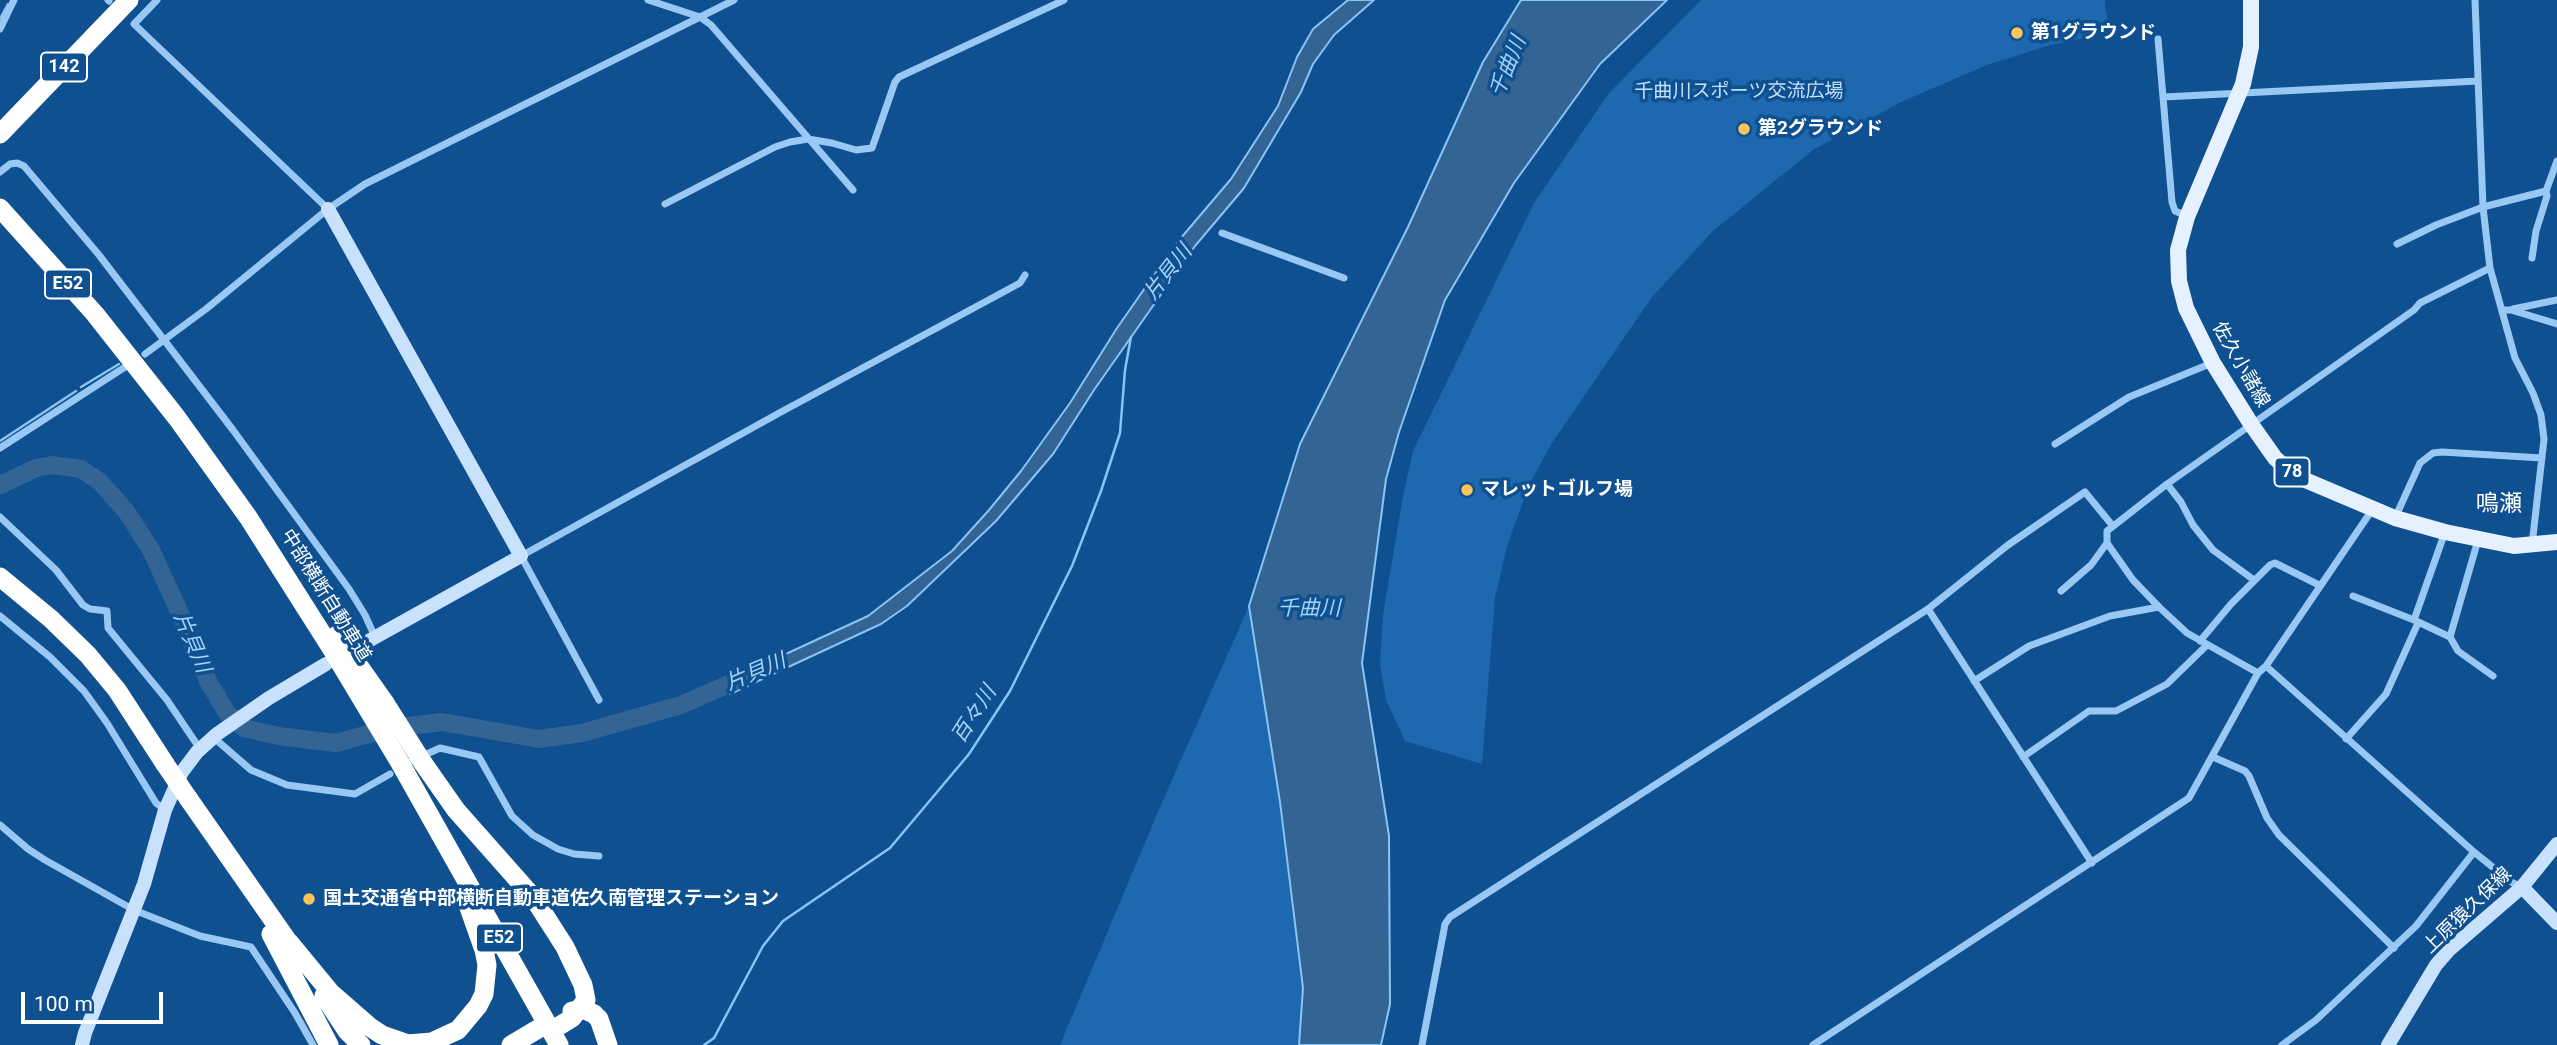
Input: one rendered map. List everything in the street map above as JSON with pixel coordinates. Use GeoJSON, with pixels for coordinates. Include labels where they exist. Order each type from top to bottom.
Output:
{"type":"FeatureCollection","features":[{"type":"Feature","properties":{"kind":"highway","name":"142"},"geometry":{"type":"LineString","coordinates":[[0,114],[109,0]]}},
{"type":"Feature","properties":{"kind":"highway","name":"142"},"geometry":{"type":"LineString","coordinates":[[0,134],[129,0]]}},
{"type":"Feature","properties":{"kind":"highway","name":"中部横断自動車道"},"geometry":{"type":"LineString","coordinates":[[0,208],[94,314],[177,418],[248,517],[330,657],[370,705]]}},
{"type":"Feature","properties":{"kind":"highway"},"geometry":{"type":"LineString","coordinates":[[248,517],[312,600],[402,765],[474,916],[487,965],[486,981],[478,1006],[458,1030],[447,1037],[419,1044],[395,1040],[370,1027],[346,1008],[284,944]]}},
{"type":"Feature","properties":{"kind":"highway"},"geometry":{"type":"LineString","coordinates":[[0,576],[88,655],[117,690],[284,944],[330,1023],[348,1045]]}},
{"type":"Feature","properties":{"kind":"highway"},"geometry":{"type":"LineString","coordinates":[[370,705],[402,765],[456,810],[544,912],[565,947],[585,991],[586,1000],[580,1009],[547,1033],[510,1045]]}},
{"type":"Feature","properties":{"kind":"highway","name":"E52"},"geometry":{"type":"LineString","coordinates":[[402,765],[547,1033]]}},
{"type":"Feature","properties":{"kind":"highway"},"geometry":{"type":"LineString","coordinates":[[284,944],[328,1045]]}},
{"type":"Feature","properties":{"kind":"highway"},"geometry":{"type":"LineString","coordinates":[[284,944],[336,1017],[361,1045]]}},
{"type":"Feature","properties":{"kind":"highway"},"geometry":{"type":"LineString","coordinates":[[580,1009],[590,1011],[599,1019],[608,1045]]}},
{"type":"Feature","properties":{"kind":"main road","name":"佐久小諸線"},"geometry":{"type":"LineString","coordinates":[[2251,0],[2251,47],[2240,93],[2187,217],[2178,250],[2179,281],[2190,320],[2213,363],[2251,424],[2275,458],[2289,471],[2372,510],[2445,532],[2514,546],[2557,542]]}},
{"type":"Feature","properties":{"kind":"street"},"geometry":{"type":"LineString","coordinates":[[0,29],[14,0]]}},
{"type":"Feature","properties":{"kind":"street"},"geometry":{"type":"LineString","coordinates":[[157,0],[134,24],[328,209],[599,700]]}},
{"type":"Feature","properties":{"kind":"street"},"geometry":{"type":"LineString","coordinates":[[648,0],[700,17],[713,27],[853,190]]}},
{"type":"Feature","properties":{"kind":"street"},"geometry":{"type":"LineString","coordinates":[[145,354],[328,209],[365,184],[734,0]]}},
{"type":"Feature","properties":{"kind":"street"},"geometry":{"type":"LineString","coordinates":[[666,204],[775,147],[807,139],[856,150],[872,148],[899,77],[1064,0]]}},
{"type":"Feature","properties":{"kind":"street"},"geometry":{"type":"LineString","coordinates":[[2475,0],[2483,207],[2490,268],[2515,358],[2541,415],[2544,439],[2532,546]]}},
{"type":"Feature","properties":{"kind":"street"},"geometry":{"type":"LineString","coordinates":[[2158,39],[2172,202],[2175,211],[2187,217]]}},
{"type":"Feature","properties":{"kind":"street"},"geometry":{"type":"LineString","coordinates":[[2164,97],[2478,81]]}},
{"type":"Feature","properties":{"kind":"street"},"geometry":{"type":"LineString","coordinates":[[2532,258],[2536,232],[2557,162]]}},
{"type":"Feature","properties":{"kind":"street"},"geometry":{"type":"LineString","coordinates":[[0,172],[10,164],[23,166],[99,255],[349,589],[365,615],[369,640],[1020,283],[1025,275]]}},
{"type":"Feature","properties":{"kind":"street"},"geometry":{"type":"LineString","coordinates":[[2398,244],[2436,225],[2483,207],[2547,194],[2557,200]]}},
{"type":"Feature","properties":{"kind":"street"},"geometry":{"type":"LineString","coordinates":[[1222,233],[1344,278]]}},
{"type":"Feature","properties":{"kind":"street"},"geometry":{"type":"LineString","coordinates":[[2258,673],[2187,634],[2133,580],[2107,543],[2107,531],[2167,484],[2382,333],[2420,303],[2490,268]]}},
{"type":"Feature","properties":{"kind":"street"},"geometry":{"type":"LineString","coordinates":[[2502,310],[2557,300]]}},
{"type":"Feature","properties":{"kind":"street"},"geometry":{"type":"LineString","coordinates":[[2511,310],[2557,324]]}},
{"type":"Feature","properties":{"kind":"street"},"geometry":{"type":"LineString","coordinates":[[2055,444],[2129,397],[2213,363]]}},
{"type":"Feature","properties":{"kind":"street"},"geometry":{"type":"LineString","coordinates":[[0,448],[125,367]]}},
{"type":"Feature","properties":{"kind":"street"},"geometry":{"type":"LineString","coordinates":[[2395,518],[2420,463],[2433,453],[2542,458]]}},
{"type":"Feature","properties":{"kind":"street"},"geometry":{"type":"LineString","coordinates":[[2167,484],[2181,502],[2193,525],[2213,550],[2254,580]]}},
{"type":"Feature","properties":{"kind":"street"},"geometry":{"type":"LineString","coordinates":[[1422,1045],[1445,923],[1450,917],[1928,609],[2008,545],[2085,492],[2112,526]]}},
{"type":"Feature","properties":{"kind":"street"},"geometry":{"type":"LineString","coordinates":[[1813,1045],[2189,798],[2258,673],[2266,666],[2372,510]]}},
{"type":"Feature","properties":{"kind":"street"},"geometry":{"type":"LineString","coordinates":[[0,517],[56,570],[83,605],[90,609],[107,611],[108,628],[167,700],[200,749]]}},
{"type":"Feature","properties":{"kind":"street"},"geometry":{"type":"LineString","coordinates":[[2346,738],[2386,694],[2416,621],[2445,532]]}},
{"type":"Feature","properties":{"kind":"street"},"geometry":{"type":"LineString","coordinates":[[2450,636],[2478,540]]}},
{"type":"Feature","properties":{"kind":"street"},"geometry":{"type":"LineString","coordinates":[[2061,591],[2091,565],[2107,543]]}},
{"type":"Feature","properties":{"kind":"street"},"geometry":{"type":"LineString","coordinates":[[2023,757],[2089,711],[2116,711],[2167,684],[2254,580],[2270,565],[2276,563],[2319,585]]}},
{"type":"Feature","properties":{"kind":"street"},"geometry":{"type":"LineString","coordinates":[[2353,596],[2450,636],[2458,651],[2493,676]]}},
{"type":"Feature","properties":{"kind":"street"},"geometry":{"type":"LineString","coordinates":[[1974,681],[2029,646],[2110,616],[2159,607]]}},
{"type":"Feature","properties":{"kind":"street"},"geometry":{"type":"LineString","coordinates":[[1928,609],[2092,863]]}},
{"type":"Feature","properties":{"kind":"street"},"geometry":{"type":"LineString","coordinates":[[0,616],[50,657],[84,691],[107,723],[143,785],[159,807],[165,810]]}},
{"type":"Feature","properties":{"kind":"street"},"geometry":{"type":"LineString","coordinates":[[82,1045],[149,870],[165,810],[177,781],[200,749],[215,736],[330,657]]}},
{"type":"Feature","properties":{"kind":"street"},"geometry":{"type":"LineString","coordinates":[[2266,666],[2474,852],[2511,882],[2522,887],[2557,923]]}},
{"type":"Feature","properties":{"kind":"street"},"geometry":{"type":"LineString","coordinates":[[215,736],[251,770],[287,785],[355,794],[402,765],[440,748],[479,757],[513,816],[533,835],[558,849],[574,854],[599,856]]}},
{"type":"Feature","properties":{"kind":"street"},"geometry":{"type":"LineString","coordinates":[[2213,757],[2249,776],[2267,818],[2279,835],[2394,948]]}},
{"type":"Feature","properties":{"kind":"street"},"geometry":{"type":"LineString","coordinates":[[0,825],[45,860],[134,909],[200,936],[251,947],[313,1045]]}},
{"type":"Feature","properties":{"kind":"street","name":"上原猿久保線"},"geometry":{"type":"LineString","coordinates":[[2388,1045],[2449,950],[2522,887],[2557,844]]}},
{"type":"Feature","properties":{"kind":"street"},"geometry":{"type":"LineString","coordinates":[[2282,1045],[2316,1020],[2394,948],[2429,911],[2474,852]]}},
{"type":"Feature","properties":{"kind":"green space","name":"千曲川スポーツ交流広場"},"geometry":{"type":"Polygon","coordinates":[[[1701,0],[2105,0],[2111,32],[2047,46],[1987,65],[1901,102],[1813,150],[1713,231],[1652,297],[1552,443],[1530,483],[1508,543],[1495,597],[1482,764],[1405,741],[1386,700],[1380,663],[1383,615],[1413,451],[1534,203],[1609,93],[1701,0]]]}},
{"type":"Feature","properties":{"kind":"green space"},"geometry":{"type":"Polygon","coordinates":[[[1249,606],[1280,802],[1303,988],[1299,1045],[1060,1045],[1157,814],[1249,606]]]}},
{"type":"Feature","properties":{"kind":"water"},"geometry":{"type":"Polygon","coordinates":[[[1348,0],[1374,0],[1334,35],[1313,64],[1301,92],[1244,188],[1195,246],[1094,390],[1053,454],[996,521],[907,606],[881,624],[730,694],[723,683],[868,616],[952,551],[989,510],[1070,403],[1117,328],[1175,245],[1231,179],[1278,106],[1297,57],[1313,29],[1348,0]]]}},
{"type":"Feature","properties":{"kind":"water","name":"千曲川"},"geometry":{"type":"Polygon","coordinates":[[[1521,0],[1667,0],[1600,64],[1514,183],[1445,300],[1399,432],[1386,479],[1362,663],[1389,836],[1390,1004],[1381,1045],[1299,1045],[1303,988],[1280,802],[1249,606],[1300,444],[1408,227],[1483,62],[1521,0]]]}},
{"type":"Feature","properties":{"kind":"waterway"},"geometry":{"type":"LineString","coordinates":[[0,19],[8,4]]}},
{"type":"Feature","properties":{"kind":"waterway","name":"百々川"},"geometry":{"type":"LineString","coordinates":[[704,1045],[714,1038],[763,946],[783,921],[890,848],[969,754],[1010,691],[1072,566],[1101,491],[1120,433],[1125,370],[1131,337]]}},
{"type":"Feature","properties":{"kind":"waterway"},"geometry":{"type":"LineString","coordinates":[[81,387],[119,364]]}},
{"type":"Feature","properties":{"kind":"waterway"},"geometry":{"type":"LineString","coordinates":[[0,441],[76,391]]}},
{"type":"Feature","properties":{"kind":"waterway","name":"片貝川"},"geometry":{"type":"LineString","coordinates":[[0,485],[36,468],[52,465],[81,469],[99,481],[126,511],[151,550],[208,681],[227,713],[244,728],[278,736],[336,743],[391,728],[442,722],[539,739],[582,733],[681,705],[745,677]]}},
{"type":"Feature","properties":{"kind":"place","name":"第1グラウンド"},"geometry":{"type":"Point","coordinates":[2017,33]}},
{"type":"Feature","properties":{"kind":"place","name":"第2グラウンド"},"geometry":{"type":"Point","coordinates":[1744,129]}},
{"type":"Feature","properties":{"kind":"place","name":"マレットゴルフ場"},"geometry":{"type":"Point","coordinates":[1467,490]}},
{"type":"Feature","properties":{"kind":"place","name":"国土交通省中部横断自動車道佐久南管理ステーション"},"geometry":{"type":"Point","coordinates":[309,899]}},
{"type":"Feature","properties":{"kind":"district","name":"鳴瀬"},"geometry":{"type":"Point","coordinates":[2499,505]}}]}
